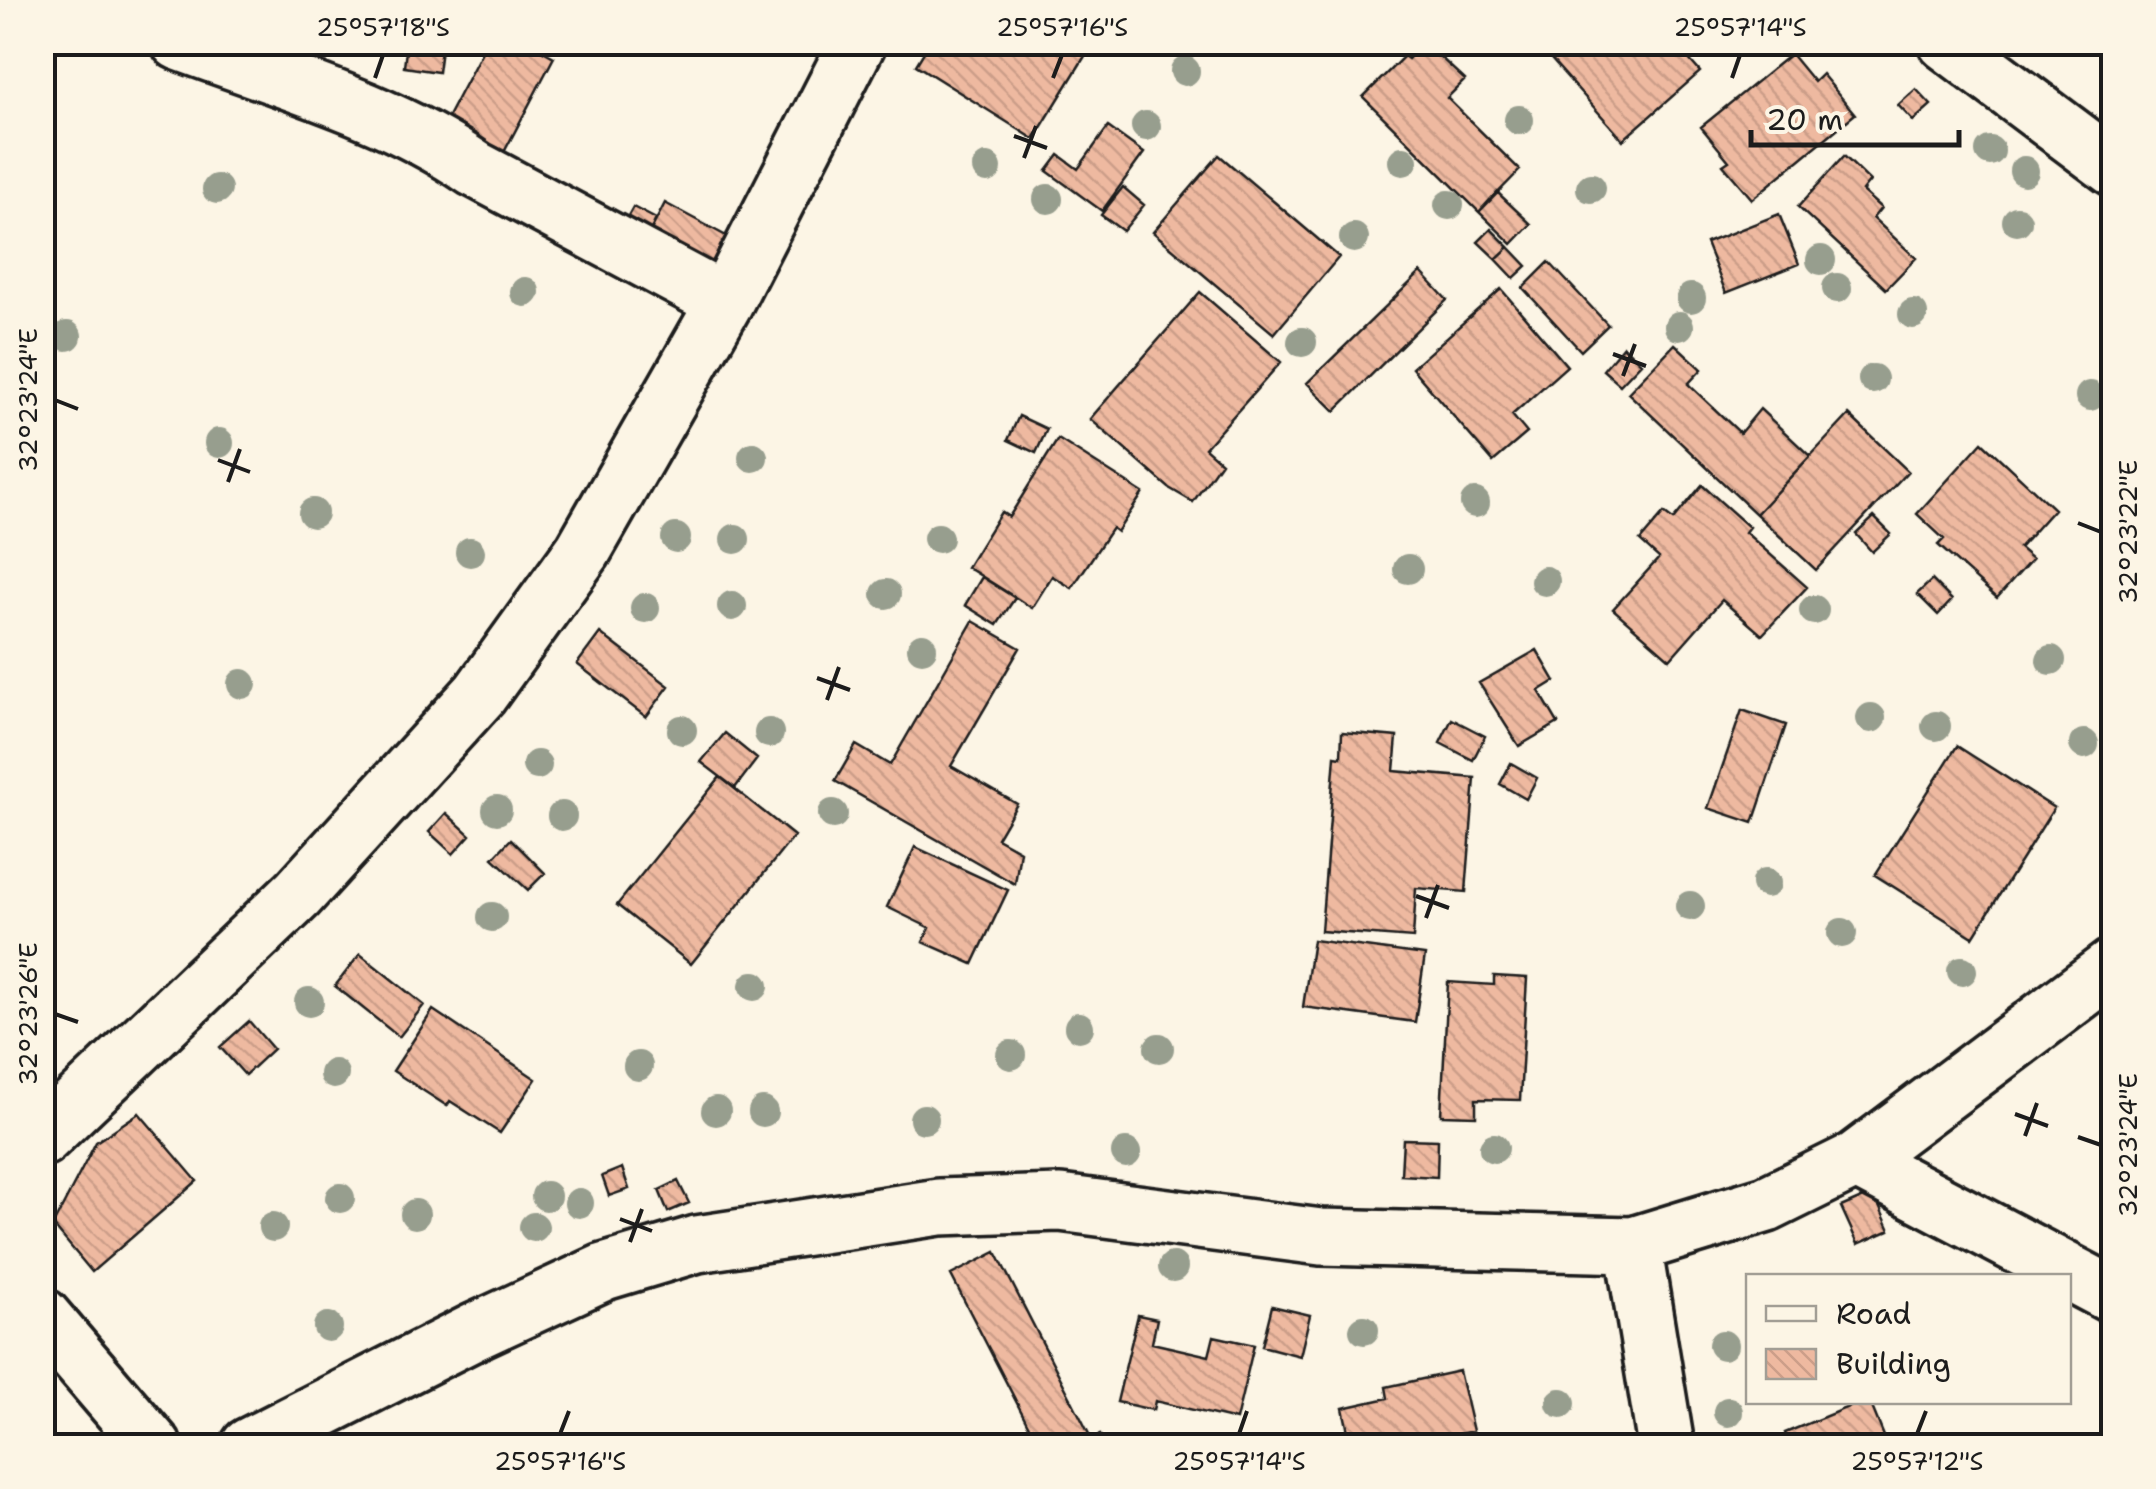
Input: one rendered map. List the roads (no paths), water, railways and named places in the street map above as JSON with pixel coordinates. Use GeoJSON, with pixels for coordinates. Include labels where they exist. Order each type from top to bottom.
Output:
{"type":"FeatureCollection","features":[{"type":"Feature","properties":{"kind":"street"},"geometry":{"type":"LineString","coordinates":[[179,42],[359,109],[438,144],[475,169],[725,302]]}},
{"type":"Feature","properties":{"kind":"street"},"geometry":{"type":"LineString","coordinates":[[42,1138],[298,894],[480,694],[583,550],[725,302],[858,42]]}},
{"type":"Feature","properties":{"kind":"street"},"geometry":{"type":"LineString","coordinates":[[1946,42],[2114,168]]}},
{"type":"Feature","properties":{"kind":"street"},"geometry":{"type":"LineString","coordinates":[[248,1446],[474,1332],[604,1272],[697,1244],[939,1207],[1060,1204],[1321,1237],[1633,1245],[1766,1204],[1856,1160],[2114,966]]}},
{"type":"Feature","properties":{"kind":"street"},"geometry":{"type":"LineString","coordinates":[[1856,1160],[2114,1296]]}},
{"type":"Feature","properties":{"kind":"street"},"geometry":{"type":"LineString","coordinates":[[1633,1245],[1666,1446]]}},
{"type":"Feature","properties":{"kind":"street"},"geometry":{"type":"LineString","coordinates":[[42,1316],[154,1446]]}}]}
